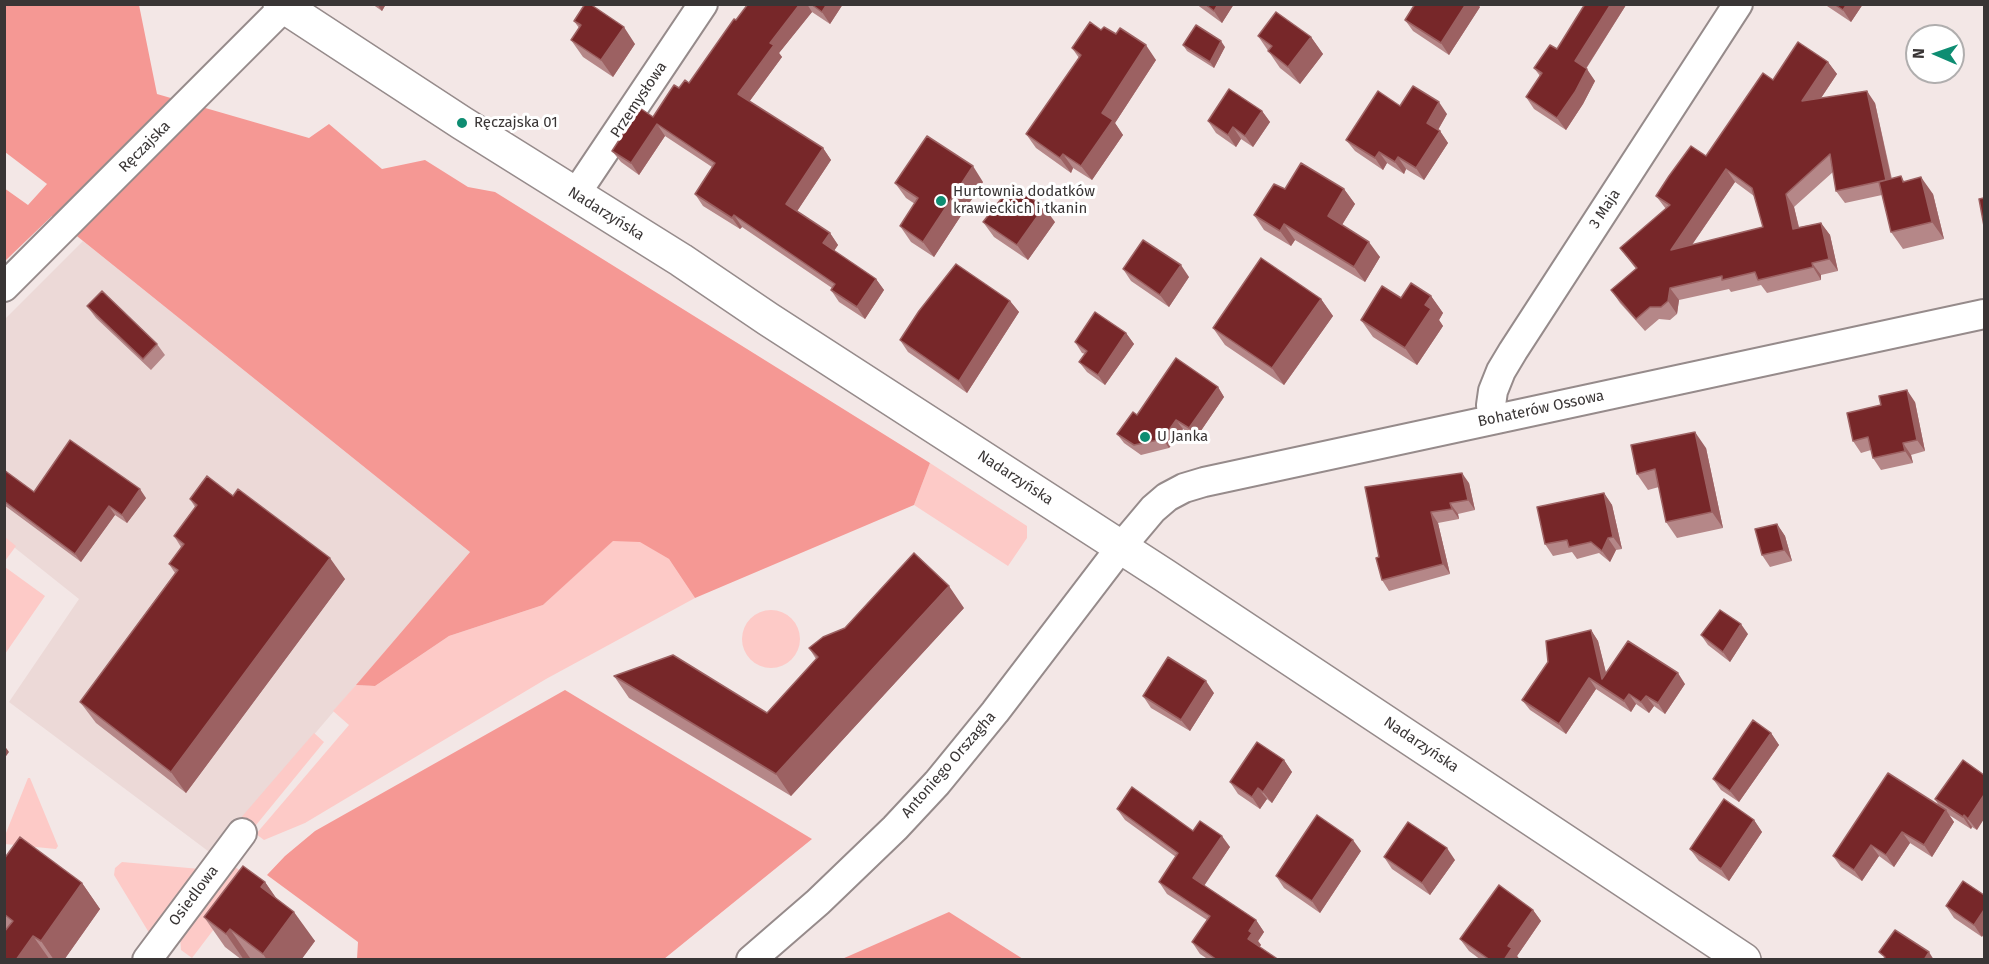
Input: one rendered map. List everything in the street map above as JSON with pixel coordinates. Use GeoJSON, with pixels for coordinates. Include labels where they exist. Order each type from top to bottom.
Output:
{"type":"FeatureCollection","features":[{"type":"Feature","properties":{"kind":"main road","name":"Nadarzyńska"},"geometry":{"type":"LineString","coordinates":[[284,6],[1121,546],[1744,960]]}},
{"type":"Feature","properties":{"kind":"street","name":"Przemysłowa"},"geometry":{"type":"LineString","coordinates":[[575,195],[703,4]]}},
{"type":"Feature","properties":{"kind":"street","name":"3 Maja"},"geometry":{"type":"LineString","coordinates":[[1492,420],[1493,391],[1501,371],[1738,4]]}},
{"type":"Feature","properties":{"kind":"street","name":"Ręczajska"},"geometry":{"type":"LineString","coordinates":[[4,287],[284,6]]}},
{"type":"Feature","properties":{"kind":"street","name":"Bohaterów Ossowa"},"geometry":{"type":"LineString","coordinates":[[1121,546],[1167,496],[1184,488],[1984,314]]}},
{"type":"Feature","properties":{"kind":"street","name":"Antoniego Orszagha"},"geometry":{"type":"LineString","coordinates":[[751,960],[818,902],[895,828],[937,783],[1057,633],[1121,546]]}},
{"type":"Feature","properties":{"kind":"street","name":"Osiedlowa"},"geometry":{"type":"LineString","coordinates":[[147,960],[242,834]]}},
{"type":"Feature","properties":{"kind":"shaded area"},"geometry":{"type":"Polygon","coordinates":[[[5,5],[139,5],[157,94],[309,138],[329,124],[382,169],[425,160],[468,187],[495,192],[930,463],[914,505],[695,598],[669,559],[640,542],[613,541],[543,605],[449,636],[375,686],[356,685],[470,552],[52,216],[5,261],[4,188],[28,205],[47,184],[5,152],[5,5]]]}},
{"type":"Feature","properties":{"kind":"shaded area"},"geometry":{"type":"Polygon","coordinates":[[[83,241],[470,552],[212,854],[9,702],[79,599],[5,540],[5,319],[83,241]]]}},
{"type":"Feature","properties":{"kind":"shaded area"},"geometry":{"type":"Polygon","coordinates":[[[930,463],[1027,526],[1027,538],[1008,566],[914,505],[930,463]]]}},
{"type":"Feature","properties":{"kind":"shaded area"},"geometry":{"type":"Polygon","coordinates":[[[5,537],[16,546],[5,561],[5,537]]]}},
{"type":"Feature","properties":{"kind":"shaded area"},"geometry":{"type":"Polygon","coordinates":[[[612,541],[640,541],[669,559],[695,598],[546,679],[305,823],[264,840],[256,834],[349,725],[333,711],[356,685],[375,686],[449,636],[543,605],[612,541]]]}},
{"type":"Feature","properties":{"kind":"shaded area"},"geometry":{"type":"Polygon","coordinates":[[[5,567],[45,596],[5,654],[5,567]]]}},
{"type":"Feature","properties":{"kind":"shaded area"},"geometry":{"type":"Polygon","coordinates":[[[771,610],[782,612],[795,623],[800,639],[798,650],[787,663],[771,668],[760,666],[747,655],[742,639],[744,628],[755,615],[771,610]]]}},
{"type":"Feature","properties":{"kind":"shaded area"},"geometry":{"type":"Polygon","coordinates":[[[565,690],[812,839],[664,959],[357,959],[358,942],[267,875],[285,856],[315,831],[565,690]]]}},
{"type":"Feature","properties":{"kind":"shaded area"},"geometry":{"type":"Polygon","coordinates":[[[314,733],[324,742],[252,830],[239,820],[314,733]]]}},
{"type":"Feature","properties":{"kind":"shaded area"},"geometry":{"type":"Polygon","coordinates":[[[28,778],[30,778],[58,846],[56,849],[5,844],[4,838],[28,778]]]}},
{"type":"Feature","properties":{"kind":"shaded area"},"geometry":{"type":"Polygon","coordinates":[[[122,862],[200,869],[151,936],[114,875],[115,868],[122,862]]]}},
{"type":"Feature","properties":{"kind":"shaded area"},"geometry":{"type":"Polygon","coordinates":[[[235,867],[252,879],[192,958],[181,950],[180,937],[235,867]]]}},
{"type":"Feature","properties":{"kind":"shaded area"},"geometry":{"type":"Polygon","coordinates":[[[949,912],[1023,959],[842,959],[949,912]]]}},
{"type":"Feature","properties":{"kind":"building"},"geometry":{"type":"Polygon","coordinates":[[[585,4],[590,4],[624,27],[601,60],[571,40],[581,25],[574,21],[585,4]]]}},
{"type":"Feature","properties":{"kind":"building"},"geometry":{"type":"Polygon","coordinates":[[[748,4],[800,4],[770,43],[774,45],[738,94],[823,148],[786,204],[830,233],[823,243],[876,279],[857,307],[831,290],[835,284],[734,215],[732,218],[695,194],[715,163],[657,124],[631,163],[612,151],[640,108],[653,117],[674,85],[679,88],[685,80],[689,83],[734,19],[736,20],[748,4]]]}},
{"type":"Feature","properties":{"kind":"building"},"geometry":{"type":"Polygon","coordinates":[[[811,4],[827,4],[822,12],[811,4]]]}},
{"type":"Feature","properties":{"kind":"building"},"geometry":{"type":"Polygon","coordinates":[[[1205,4],[1218,4],[1214,11],[1205,4]]]}},
{"type":"Feature","properties":{"kind":"building"},"geometry":{"type":"Polygon","coordinates":[[[1415,4],[1466,4],[1441,43],[1405,20],[1415,4]]]}},
{"type":"Feature","properties":{"kind":"building"},"geometry":{"type":"Polygon","coordinates":[[[1585,4],[1611,4],[1575,61],[1587,69],[1557,118],[1526,97],[1542,73],[1534,68],[1550,45],[1557,49],[1585,4]]]}},
{"type":"Feature","properties":{"kind":"building"},"geometry":{"type":"Polygon","coordinates":[[[1834,4],[1847,4],[1843,10],[1834,4]]]}},
{"type":"Feature","properties":{"kind":"building"},"geometry":{"type":"Polygon","coordinates":[[[1276,12],[1311,37],[1288,67],[1268,51],[1272,46],[1258,36],[1276,12]]]}},
{"type":"Feature","properties":{"kind":"building"},"geometry":{"type":"Polygon","coordinates":[[[1090,22],[1101,30],[1104,27],[1116,34],[1120,28],[1146,45],[1102,113],[1113,120],[1081,166],[1063,154],[1060,158],[1026,134],[1081,55],[1072,48],[1090,22]]]}},
{"type":"Feature","properties":{"kind":"building"},"geometry":{"type":"Polygon","coordinates":[[[1196,25],[1221,41],[1210,62],[1183,45],[1196,25]]]}},
{"type":"Feature","properties":{"kind":"building"},"geometry":{"type":"Polygon","coordinates":[[[1798,42],[1828,62],[1802,101],[1867,91],[1886,180],[1836,191],[1830,154],[1786,194],[1793,229],[1821,223],[1829,259],[1812,263],[1813,267],[1758,280],[1755,272],[1722,280],[1722,276],[1670,288],[1668,301],[1661,307],[1650,307],[1636,319],[1611,290],[1637,268],[1620,248],[1670,205],[1656,196],[1691,146],[1706,156],[1763,73],[1773,80],[1798,42]],[[1726,169],[1671,250],[1763,227],[1752,188],[1726,169]]]}},
{"type":"Feature","properties":{"kind":"building"},"geometry":{"type":"Polygon","coordinates":[[[1413,86],[1439,102],[1427,123],[1440,131],[1416,168],[1398,157],[1395,162],[1379,152],[1375,158],[1346,140],[1378,91],[1400,106],[1413,86]]]}},
{"type":"Feature","properties":{"kind":"building"},"geometry":{"type":"Polygon","coordinates":[[[1229,89],[1262,111],[1245,136],[1233,127],[1228,135],[1208,121],[1229,89]]]}},
{"type":"Feature","properties":{"kind":"building"},"geometry":{"type":"Polygon","coordinates":[[[927,136],[973,166],[923,242],[900,226],[918,198],[895,183],[927,136]]]}},
{"type":"Feature","properties":{"kind":"building"},"geometry":{"type":"Polygon","coordinates":[[[1301,163],[1344,189],[1328,216],[1369,242],[1354,267],[1284,224],[1280,231],[1254,215],[1274,184],[1285,189],[1301,163]]]}},
{"type":"Feature","properties":{"kind":"building"},"geometry":{"type":"Polygon","coordinates":[[[1901,176],[1903,182],[1921,177],[1932,222],[1891,232],[1879,182],[1901,176]]]}},
{"type":"Feature","properties":{"kind":"building"},"geometry":{"type":"Polygon","coordinates":[[[1012,185],[1044,207],[1017,245],[983,222],[1012,185]]]}},
{"type":"Feature","properties":{"kind":"building"},"geometry":{"type":"Polygon","coordinates":[[[1984,198],[1984,226],[1979,199],[1984,198]]]}},
{"type":"Feature","properties":{"kind":"building"},"geometry":{"type":"Polygon","coordinates":[[[1143,240],[1181,265],[1160,295],[1123,269],[1143,240]]]}},
{"type":"Feature","properties":{"kind":"building"},"geometry":{"type":"Polygon","coordinates":[[[1261,258],[1321,299],[1272,368],[1213,328],[1261,258]]]}},
{"type":"Feature","properties":{"kind":"building"},"geometry":{"type":"Polygon","coordinates":[[[956,264],[1010,301],[959,381],[900,340],[919,311],[956,264]]]}},
{"type":"Feature","properties":{"kind":"building"},"geometry":{"type":"Polygon","coordinates":[[[1411,283],[1431,296],[1425,305],[1431,309],[1405,348],[1361,320],[1382,286],[1401,298],[1411,283]]]}},
{"type":"Feature","properties":{"kind":"building"},"geometry":{"type":"Polygon","coordinates":[[[102,291],[157,344],[143,359],[87,306],[102,291]]]}},
{"type":"Feature","properties":{"kind":"building"},"geometry":{"type":"Polygon","coordinates":[[[1095,312],[1126,333],[1098,375],[1079,362],[1087,351],[1075,342],[1095,312]]]}},
{"type":"Feature","properties":{"kind":"building"},"geometry":{"type":"Polygon","coordinates":[[[1176,358],[1218,387],[1189,428],[1176,420],[1163,439],[1134,445],[1117,434],[1133,412],[1137,415],[1176,358]]]}},
{"type":"Feature","properties":{"kind":"building"},"geometry":{"type":"Polygon","coordinates":[[[1907,390],[1917,440],[1903,443],[1905,451],[1873,458],[1868,437],[1853,441],[1847,413],[1881,405],[1879,396],[1907,390]]]}},
{"type":"Feature","properties":{"kind":"building"},"geometry":{"type":"Polygon","coordinates":[[[1695,432],[1712,512],[1666,522],[1655,469],[1637,474],[1631,445],[1695,432]]]}},
{"type":"Feature","properties":{"kind":"building"},"geometry":{"type":"Polygon","coordinates":[[[70,440],[140,489],[122,515],[109,506],[75,554],[4,501],[4,470],[34,492],[70,440]]]}},
{"type":"Feature","properties":{"kind":"building"},"geometry":{"type":"Polygon","coordinates":[[[1462,473],[1468,500],[1450,503],[1452,509],[1431,512],[1443,564],[1382,580],[1376,558],[1379,557],[1365,487],[1462,473]]]}},
{"type":"Feature","properties":{"kind":"building"},"geometry":{"type":"Polygon","coordinates":[[[207,476],[233,496],[238,489],[330,558],[171,772],[80,702],[178,570],[169,564],[184,544],[174,536],[197,505],[190,499],[207,476]]]}},
{"type":"Feature","properties":{"kind":"building"},"geometry":{"type":"Polygon","coordinates":[[[1604,493],[1613,537],[1608,538],[1602,551],[1591,542],[1569,547],[1567,540],[1545,544],[1537,507],[1604,493]]]}},
{"type":"Feature","properties":{"kind":"building"},"geometry":{"type":"Polygon","coordinates":[[[1777,524],[1784,550],[1762,555],[1755,529],[1777,524]]]}},
{"type":"Feature","properties":{"kind":"building"},"geometry":{"type":"Polygon","coordinates":[[[914,553],[949,586],[776,774],[614,676],[673,655],[767,713],[818,657],[809,648],[823,637],[845,628],[914,553]]]}},
{"type":"Feature","properties":{"kind":"building"},"geometry":{"type":"Polygon","coordinates":[[[1720,610],[1741,624],[1723,652],[1701,635],[1720,610]]]}},
{"type":"Feature","properties":{"kind":"building"},"geometry":{"type":"Polygon","coordinates":[[[1591,630],[1602,679],[1628,641],[1678,673],[1658,703],[1646,696],[1641,702],[1629,694],[1624,701],[1589,678],[1559,724],[1522,700],[1548,662],[1546,641],[1591,630]]]}},
{"type":"Feature","properties":{"kind":"building"},"geometry":{"type":"Polygon","coordinates":[[[1168,657],[1206,681],[1181,720],[1143,696],[1168,657]]]}},
{"type":"Feature","properties":{"kind":"building"},"geometry":{"type":"Polygon","coordinates":[[[1753,720],[1771,733],[1730,791],[1713,779],[1753,720]]]}},
{"type":"Feature","properties":{"kind":"building"},"geometry":{"type":"Polygon","coordinates":[[[1257,742],[1284,760],[1263,792],[1258,788],[1252,797],[1230,782],[1257,742]]]}},
{"type":"Feature","properties":{"kind":"building"},"geometry":{"type":"Polygon","coordinates":[[[1963,760],[1984,775],[1984,795],[1968,819],[1935,799],[1963,760]]]}},
{"type":"Feature","properties":{"kind":"building"},"geometry":{"type":"Polygon","coordinates":[[[1888,773],[1946,810],[1924,845],[1902,832],[1886,855],[1871,845],[1854,870],[1833,856],[1888,773]]]}},
{"type":"Feature","properties":{"kind":"building"},"geometry":{"type":"Polygon","coordinates":[[[1132,787],[1193,831],[1200,821],[1222,836],[1193,878],[1256,920],[1249,931],[1252,933],[1248,939],[1279,960],[1217,960],[1192,942],[1210,916],[1159,882],[1178,853],[1117,809],[1132,787]]]}},
{"type":"Feature","properties":{"kind":"building"},"geometry":{"type":"Polygon","coordinates":[[[1724,799],[1754,820],[1721,869],[1690,849],[1724,799]]]}},
{"type":"Feature","properties":{"kind":"building"},"geometry":{"type":"Polygon","coordinates":[[[1317,815],[1353,840],[1312,901],[1276,876],[1317,815]]]}},
{"type":"Feature","properties":{"kind":"building"},"geometry":{"type":"Polygon","coordinates":[[[1408,822],[1447,848],[1422,883],[1384,857],[1408,822]]]}},
{"type":"Feature","properties":{"kind":"building"},"geometry":{"type":"Polygon","coordinates":[[[20,837],[82,883],[41,941],[33,936],[16,960],[4,960],[4,932],[13,921],[4,914],[4,859],[20,837]]]}},
{"type":"Feature","properties":{"kind":"building"},"geometry":{"type":"Polygon","coordinates":[[[243,866],[265,882],[261,887],[294,912],[263,954],[230,929],[226,934],[204,917],[243,866]]]}},
{"type":"Feature","properties":{"kind":"building"},"geometry":{"type":"Polygon","coordinates":[[[1963,881],[1984,895],[1984,910],[1974,925],[1946,906],[1963,881]]]}},
{"type":"Feature","properties":{"kind":"building"},"geometry":{"type":"Polygon","coordinates":[[[1499,885],[1533,910],[1508,946],[1512,948],[1504,960],[1490,960],[1460,939],[1499,885]]]}},
{"type":"Feature","properties":{"kind":"building"},"geometry":{"type":"Polygon","coordinates":[[[1895,930],[1929,952],[1924,960],[1883,960],[1885,957],[1879,952],[1895,930]]]}},
{"type":"Feature","properties":{"kind":"place","name":"Ręczajska 01"},"geometry":{"type":"Point","coordinates":[462,123]}},
{"type":"Feature","properties":{"kind":"place","name":"Hurtownia dodatków krawieckich i tkanin"},"geometry":{"type":"Point","coordinates":[941,201]}},
{"type":"Feature","properties":{"kind":"place","name":"U Janka"},"geometry":{"type":"Point","coordinates":[1145,437]}}]}
